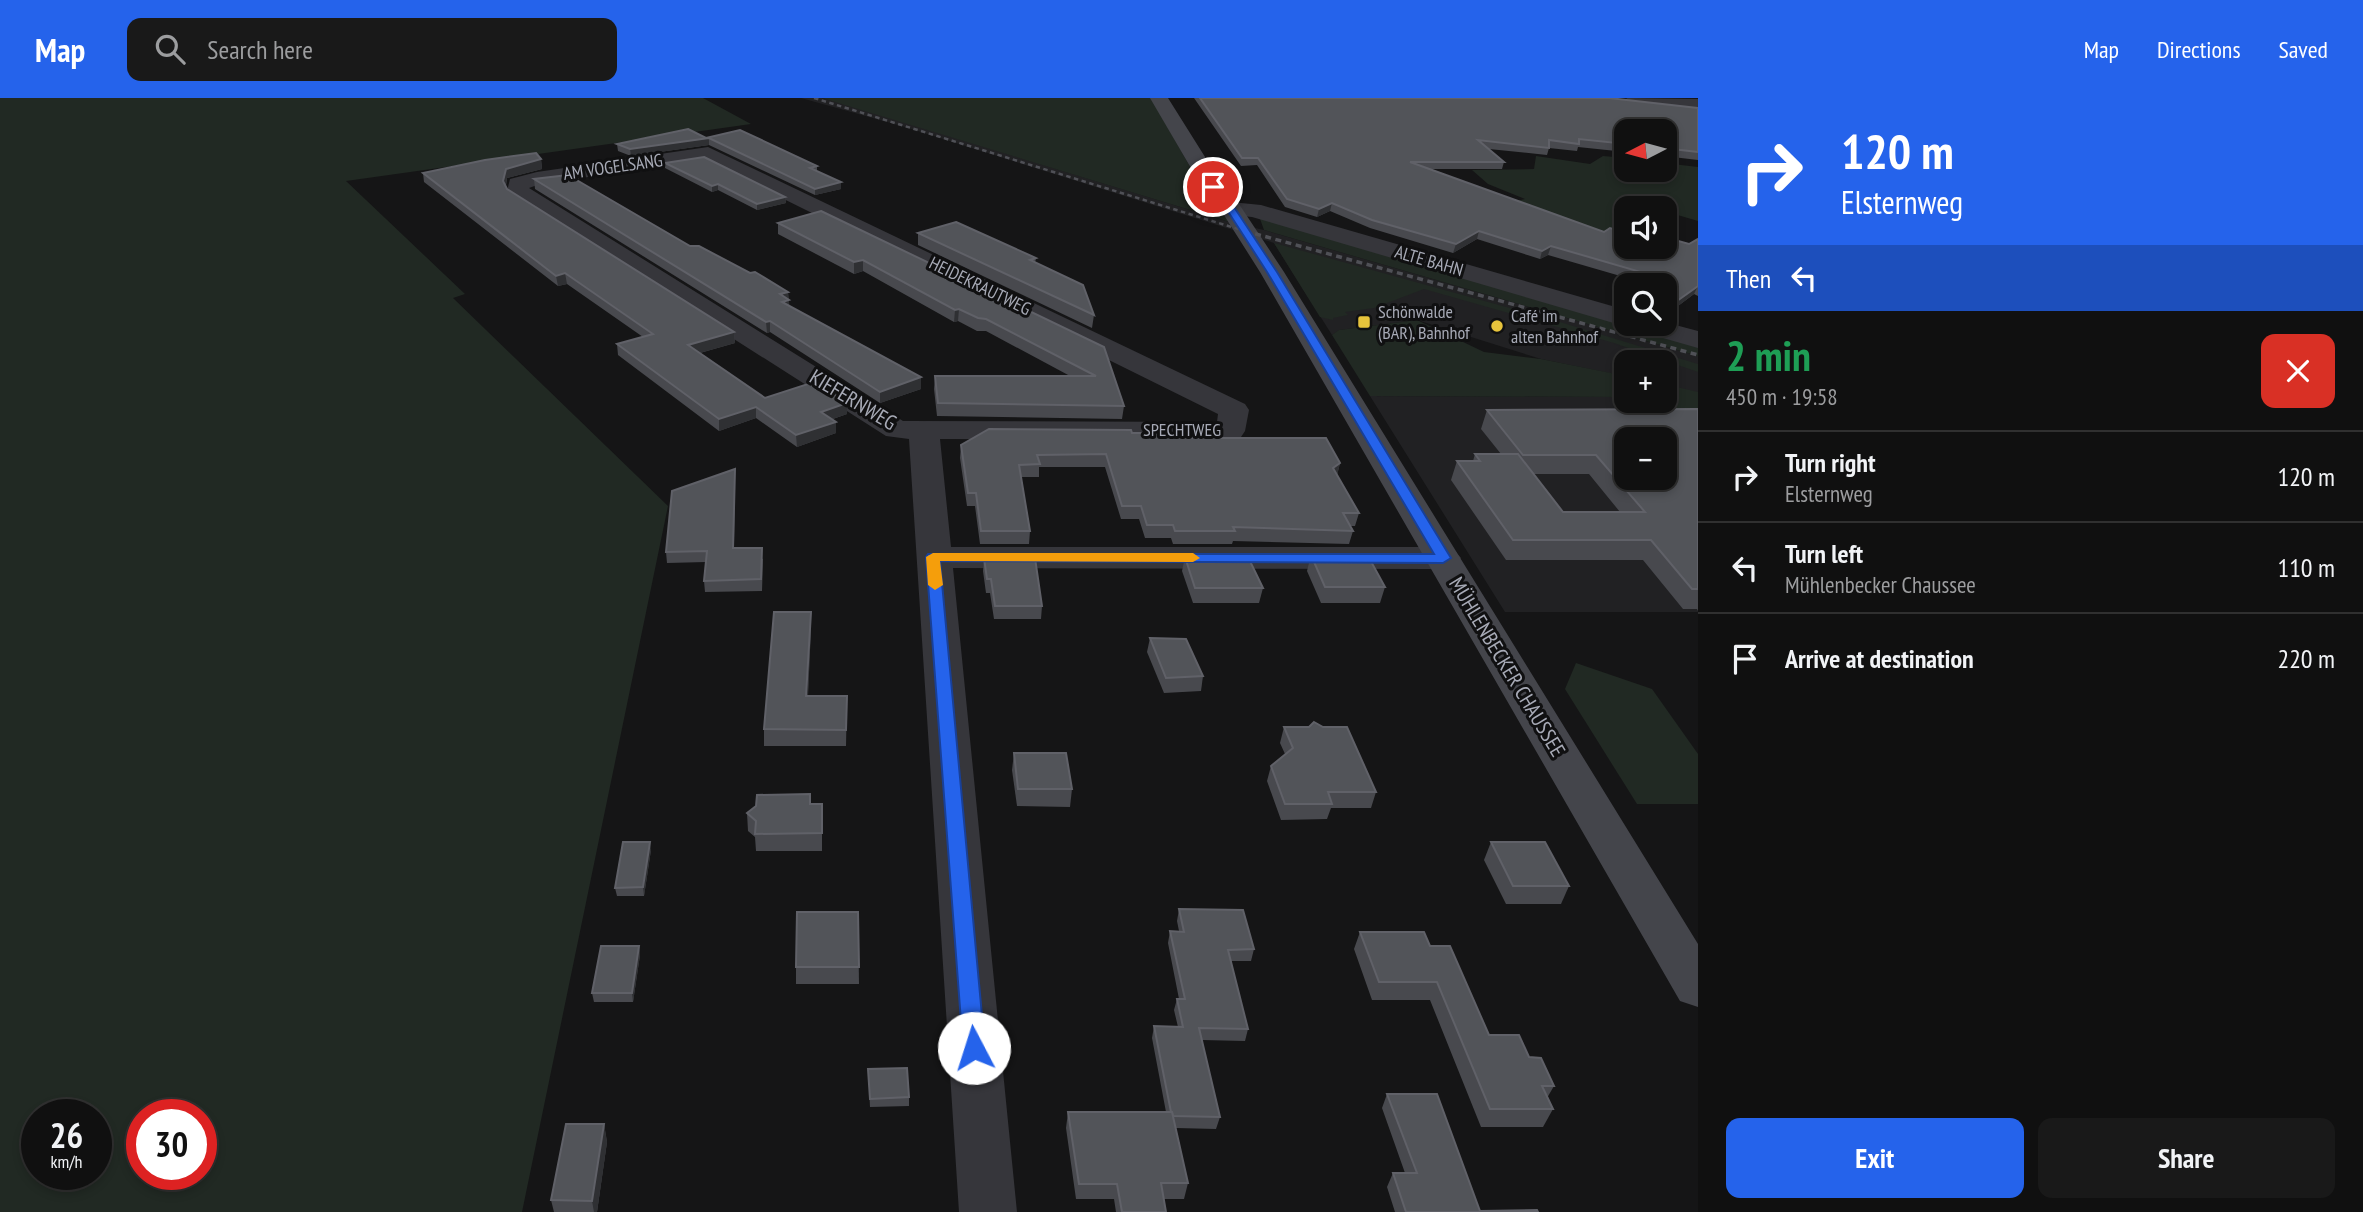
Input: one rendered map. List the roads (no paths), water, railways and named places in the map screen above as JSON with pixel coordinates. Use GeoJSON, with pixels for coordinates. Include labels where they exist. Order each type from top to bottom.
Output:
{"type":"FeatureCollection","features":[{"type":"Feature","properties":{"kind":"main road","name":"MÜHLENBECKER CHAUSSEE"},"geometry":{"type":"LineString","coordinates":[[1159,98],[1213,187],[1231,209],[1272,272],[1698,987]]}},
{"type":"Feature","properties":{"kind":"street"},"geometry":{"type":"LineString","coordinates":[[1635,98],[1698,105]]}},
{"type":"Feature","properties":{"kind":"street","name":"AM VOGELSANG"},"geometry":{"type":"LineString","coordinates":[[518,184],[537,178],[708,153]]}},
{"type":"Feature","properties":{"kind":"street","name":"HEIDEKRAUTWEG"},"geometry":{"type":"LineString","coordinates":[[708,153],[1234,410],[1230,431]]}},
{"type":"Feature","properties":{"kind":"street","name":"KIEFERNWEG"},"geometry":{"type":"LineString","coordinates":[[518,184],[517,191],[897,430],[923,430],[988,1212]]}},
{"type":"Feature","properties":{"kind":"street","name":"ALTE BAHN"},"geometry":{"type":"LineString","coordinates":[[1231,209],[1253,210],[1614,315]]}},
{"type":"Feature","properties":{"kind":"street"},"geometry":{"type":"LineString","coordinates":[[1677,334],[1698,340]]}},
{"type":"Feature","properties":{"kind":"street","name":"SPECHTWEG"},"geometry":{"type":"LineString","coordinates":[[923,430],[1230,431]]}},
{"type":"Feature","properties":{"kind":"street"},"geometry":{"type":"LineString","coordinates":[[933,557],[1443,558]]}},
{"type":"Feature","properties":{"kind":"railway"},"geometry":{"type":"LineString","coordinates":[[814,98],[1251,233]]}},
{"type":"Feature","properties":{"kind":"railway"},"geometry":{"type":"LineString","coordinates":[[1245,231],[1698,355]]}},
{"type":"Feature","properties":{"kind":"place","name":"Schönwalde (BAR), Bahnhof"},"geometry":{"type":"Point","coordinates":[1364,322]}},
{"type":"Feature","properties":{"kind":"place","name":"Café im alten Bahnhof"},"geometry":{"type":"Point","coordinates":[1497,326]}}]}
